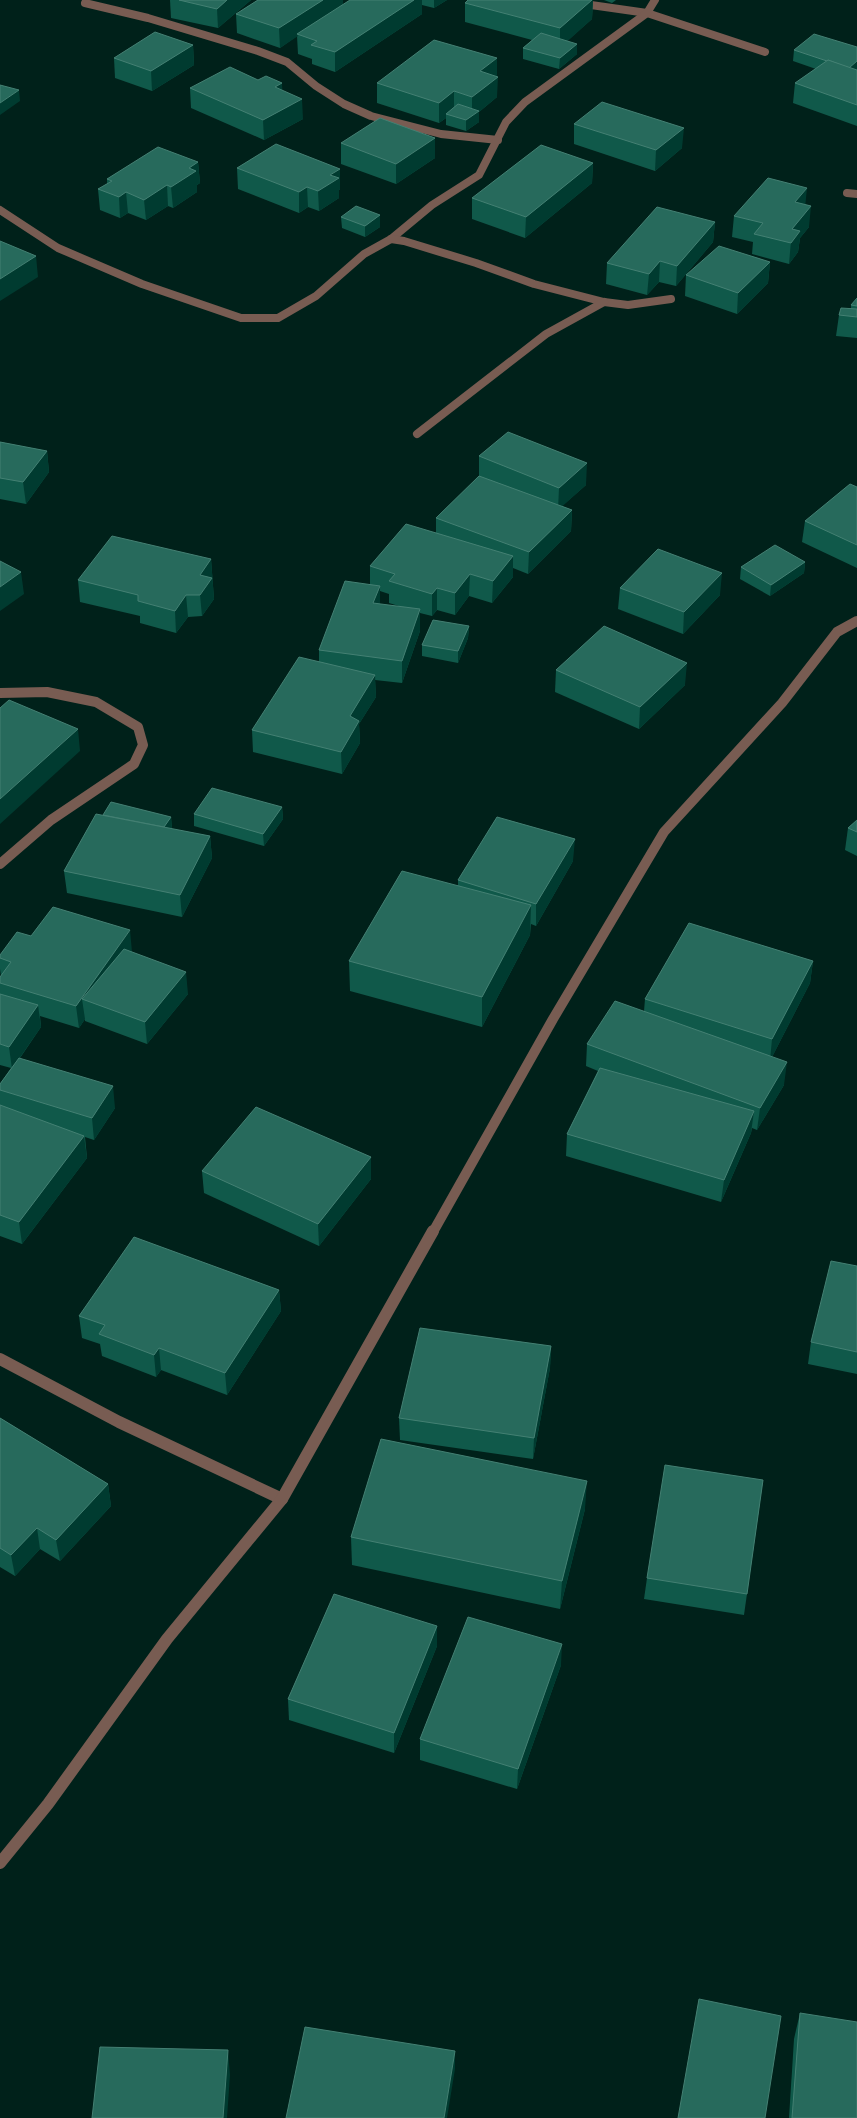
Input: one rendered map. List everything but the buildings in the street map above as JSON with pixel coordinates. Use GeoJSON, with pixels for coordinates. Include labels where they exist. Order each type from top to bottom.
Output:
{"type":"FeatureCollection","features":[{"type":"Feature","properties":{"kind":"street"},"geometry":{"type":"LineString","coordinates":[[572,0],[584,4],[647,13],[765,52]]}},
{"type":"Feature","properties":{"kind":"street"},"geometry":{"type":"LineString","coordinates":[[0,210],[58,248],[142,284],[241,318],[278,318],[316,296],[364,254],[391,239],[432,205],[479,175],[506,122],[525,102],[647,13],[655,0]]}},
{"type":"Feature","properties":{"kind":"street"},"geometry":{"type":"LineString","coordinates":[[85,3],[148,18],[266,53],[287,62],[316,86],[344,104],[371,116],[441,134],[498,140]]}},
{"type":"Feature","properties":{"kind":"street"},"geometry":{"type":"LineString","coordinates":[[847,193],[857,194]]}},
{"type":"Feature","properties":{"kind":"street"},"geometry":{"type":"LineString","coordinates":[[391,239],[404,241],[476,263],[534,284],[604,302],[628,304],[671,299]]}},
{"type":"Feature","properties":{"kind":"street"},"geometry":{"type":"LineString","coordinates":[[417,434],[546,334],[604,302]]}},
{"type":"Feature","properties":{"kind":"street"},"geometry":{"type":"LineString","coordinates":[[0,1863],[48,1804],[167,1639],[282,1499],[553,1019],[664,832],[782,703],[837,632],[857,621]]}},
{"type":"Feature","properties":{"kind":"street"},"geometry":{"type":"LineString","coordinates":[[0,693],[47,692],[96,702],[138,727],[144,745],[134,764],[51,820],[0,864]]}},
{"type":"Feature","properties":{"kind":"street"},"geometry":{"type":"LineString","coordinates":[[0,1358],[9,1365],[119,1422],[282,1499]]}}]}
